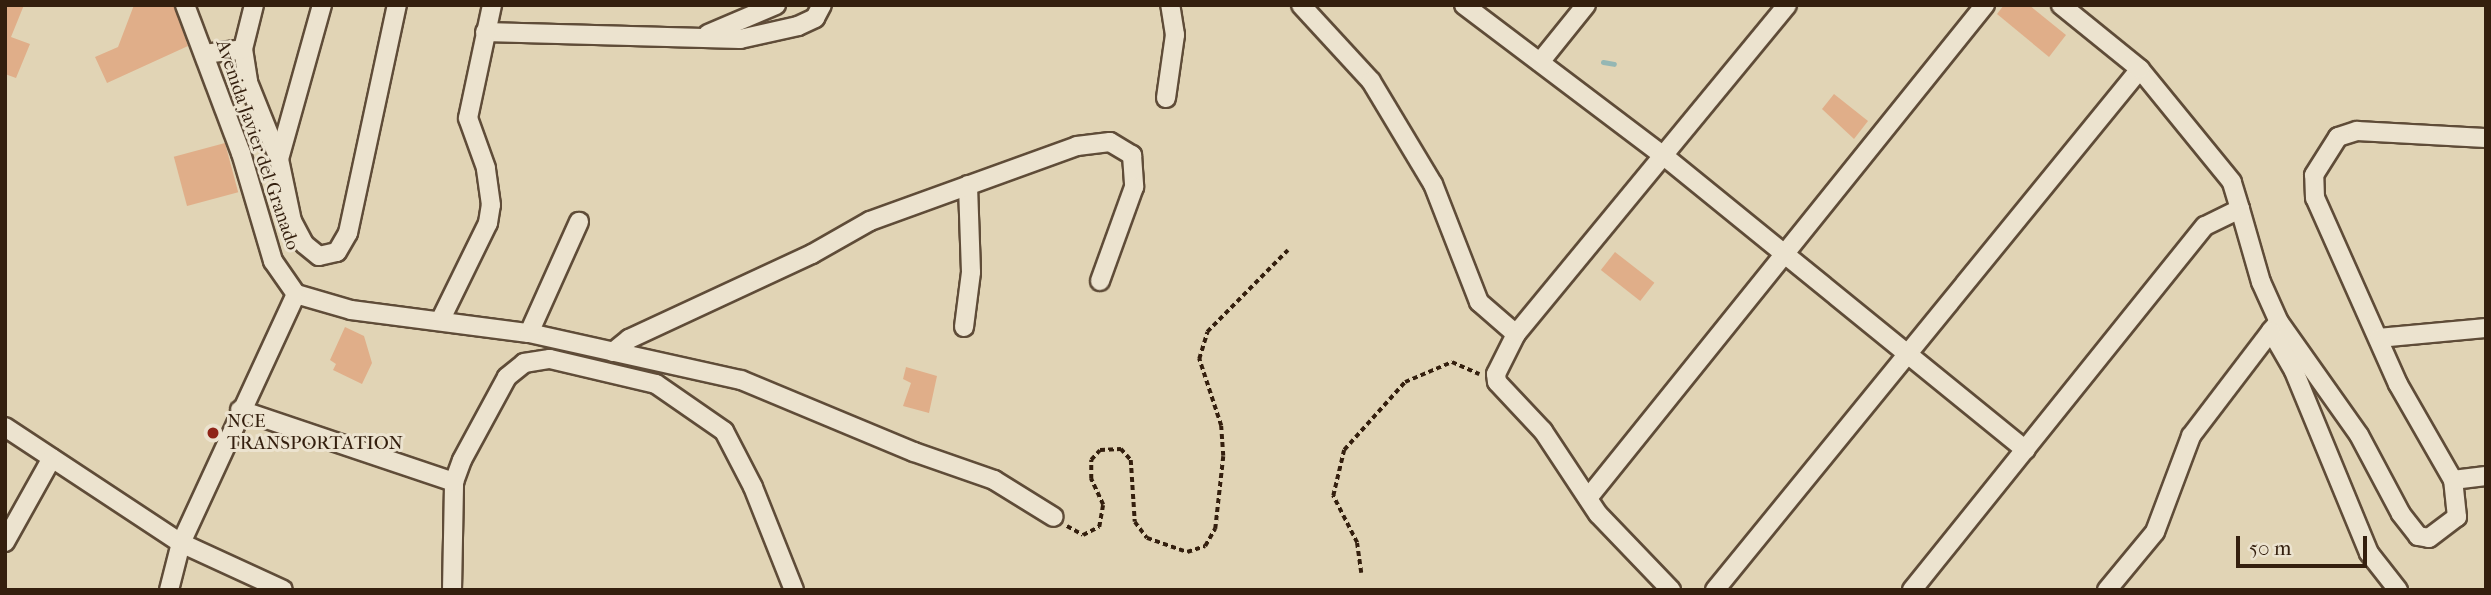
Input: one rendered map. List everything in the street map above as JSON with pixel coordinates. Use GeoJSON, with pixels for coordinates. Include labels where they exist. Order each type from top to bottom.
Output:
{"type":"FeatureCollection","features":[{"type":"Feature","properties":{"kind":"street","name":"Avenida Javier del Granado"},"geometry":{"type":"LineString","coordinates":[[185,5],[241,153],[273,261],[296,294]]}},
{"type":"Feature","properties":{"kind":"street"},"geometry":{"type":"LineString","coordinates":[[254,5],[243,49],[248,82],[279,159],[292,221],[304,244],[319,256],[337,252],[348,233],[397,5]]}},
{"type":"Feature","properties":{"kind":"street"},"geometry":{"type":"LineString","coordinates":[[279,159],[322,5]]}},
{"type":"Feature","properties":{"kind":"street"},"geometry":{"type":"LineString","coordinates":[[440,321],[488,223],[491,205],[486,168],[468,118],[492,5]]}},
{"type":"Feature","properties":{"kind":"street"},"geometry":{"type":"LineString","coordinates":[[699,37],[776,5]]}},
{"type":"Feature","properties":{"kind":"street"},"geometry":{"type":"LineString","coordinates":[[485,32],[699,37],[769,35],[815,18],[822,5]]}},
{"type":"Feature","properties":{"kind":"street"},"geometry":{"type":"LineString","coordinates":[[1166,98],[1175,35],[1170,5]]}},
{"type":"Feature","properties":{"kind":"street"},"geometry":{"type":"LineString","coordinates":[[1301,5],[1371,81],[1433,184],[1479,302],[1516,334]]}},
{"type":"Feature","properties":{"kind":"street"},"geometry":{"type":"LineString","coordinates":[[1464,5],[1664,156],[2026,450]]}},
{"type":"Feature","properties":{"kind":"street"},"geometry":{"type":"LineString","coordinates":[[1540,62],[1586,5]]}},
{"type":"Feature","properties":{"kind":"street"},"geometry":{"type":"LineString","coordinates":[[1671,590],[1624,543],[1588,498],[1543,431],[1497,383],[1496,374],[1516,334],[1787,5]]}},
{"type":"Feature","properties":{"kind":"street"},"geometry":{"type":"LineString","coordinates":[[1588,498],[1985,5]]}},
{"type":"Feature","properties":{"kind":"street"},"geometry":{"type":"LineString","coordinates":[[2060,5],[2140,69],[2232,182],[2275,326],[2369,553],[2398,590]]}},
{"type":"Feature","properties":{"kind":"street"},"geometry":{"type":"LineString","coordinates":[[204,54],[243,49]]}},
{"type":"Feature","properties":{"kind":"street"},"geometry":{"type":"LineString","coordinates":[[1715,590],[2140,69]]}},
{"type":"Feature","properties":{"kind":"street"},"geometry":{"type":"LineString","coordinates":[[2275,326],[2358,435],[2401,514],[2418,536],[2429,538],[2457,517],[2453,480],[2398,384],[2315,198],[2314,175],[2338,137],[2357,131],[2486,138]]}},
{"type":"Feature","properties":{"kind":"street"},"geometry":{"type":"LineString","coordinates":[[613,352],[629,339],[812,254],[870,221],[1077,146],[1117,143],[1132,155],[1134,187],[1100,281]]}},
{"type":"Feature","properties":{"kind":"street"},"geometry":{"type":"LineString","coordinates":[[964,327],[971,272],[968,184]]}},
{"type":"Feature","properties":{"kind":"street"},"geometry":{"type":"LineString","coordinates":[[1912,590],[2205,226],[2240,209]]}},
{"type":"Feature","properties":{"kind":"street"},"geometry":{"type":"LineString","coordinates":[[528,333],[579,222]]}},
{"type":"Feature","properties":{"kind":"street"},"geometry":{"type":"LineString","coordinates":[[169,590],[181,543],[240,410],[296,294],[351,310],[528,333],[741,380],[914,452],[993,480],[1054,517]]}},
{"type":"Feature","properties":{"kind":"street"},"geometry":{"type":"LineString","coordinates":[[2108,590],[2155,532],[2191,436],[2275,326]]}},
{"type":"Feature","properties":{"kind":"street"},"geometry":{"type":"LineString","coordinates":[[2379,338],[2486,328]]}},
{"type":"Feature","properties":{"kind":"street"},"geometry":{"type":"LineString","coordinates":[[452,590],[454,482],[494,397],[507,377],[524,363],[550,359],[656,384],[724,431],[753,487],[794,590]]}},
{"type":"Feature","properties":{"kind":"street"},"geometry":{"type":"LineString","coordinates":[[240,410],[454,482]]}},
{"type":"Feature","properties":{"kind":"street"},"geometry":{"type":"LineString","coordinates":[[5,427],[181,543],[279,589]]}},
{"type":"Feature","properties":{"kind":"street"},"geometry":{"type":"LineString","coordinates":[[5,542],[52,458]]}},
{"type":"Feature","properties":{"kind":"street"},"geometry":{"type":"LineString","coordinates":[[2453,480],[2486,476]]}},
{"type":"Feature","properties":{"kind":"path"},"geometry":{"type":"LineString","coordinates":[[1054,517],[1083,535],[1099,527],[1103,505],[1091,479],[1091,460],[1100,450],[1121,449],[1131,460],[1135,522],[1147,538],[1187,552],[1205,546],[1215,529],[1223,456],[1221,426],[1199,359],[1207,332],[1289,250]]}},
{"type":"Feature","properties":{"kind":"path"},"geometry":{"type":"LineString","coordinates":[[1361,573],[1357,543],[1333,496],[1344,450],[1405,382],[1434,366],[1452,362],[1497,383]]}},
{"type":"Feature","properties":{"kind":"building"},"geometry":{"type":"Polygon","coordinates":[[[5,5],[24,5],[11,37],[30,44],[16,78],[5,74],[5,5]]]}},
{"type":"Feature","properties":{"kind":"building"},"geometry":{"type":"Polygon","coordinates":[[[134,5],[174,5],[188,46],[107,83],[95,57],[118,47],[134,5]]]}},
{"type":"Feature","properties":{"kind":"building"},"geometry":{"type":"Polygon","coordinates":[[[2004,5],[2029,5],[2066,35],[2049,57],[1997,14],[2004,5]]]}},
{"type":"Feature","properties":{"kind":"building"},"geometry":{"type":"Polygon","coordinates":[[[1834,94],[1868,121],[1854,139],[1822,109],[1834,94]]]}},
{"type":"Feature","properties":{"kind":"building"},"geometry":{"type":"Polygon","coordinates":[[[225,143],[238,192],[187,206],[174,157],[225,143]]]}},
{"type":"Feature","properties":{"kind":"building"},"geometry":{"type":"Polygon","coordinates":[[[1615,252],[1654,283],[1640,301],[1601,270],[1615,252]]]}},
{"type":"Feature","properties":{"kind":"building"},"geometry":{"type":"Polygon","coordinates":[[[345,327],[364,336],[372,363],[362,384],[333,370],[336,364],[330,360],[345,327]]]}},
{"type":"Feature","properties":{"kind":"building"},"geometry":{"type":"Polygon","coordinates":[[[906,367],[937,376],[929,413],[903,406],[911,383],[903,379],[906,367]]]}},
{"type":"Feature","properties":{"kind":"waterway"},"geometry":{"type":"LineString","coordinates":[[1603,62],[1614,64]]}},
{"type":"Feature","properties":{"kind":"place","name":"NCE TRANSPORTATION"},"geometry":{"type":"Point","coordinates":[213,433]}}]}
